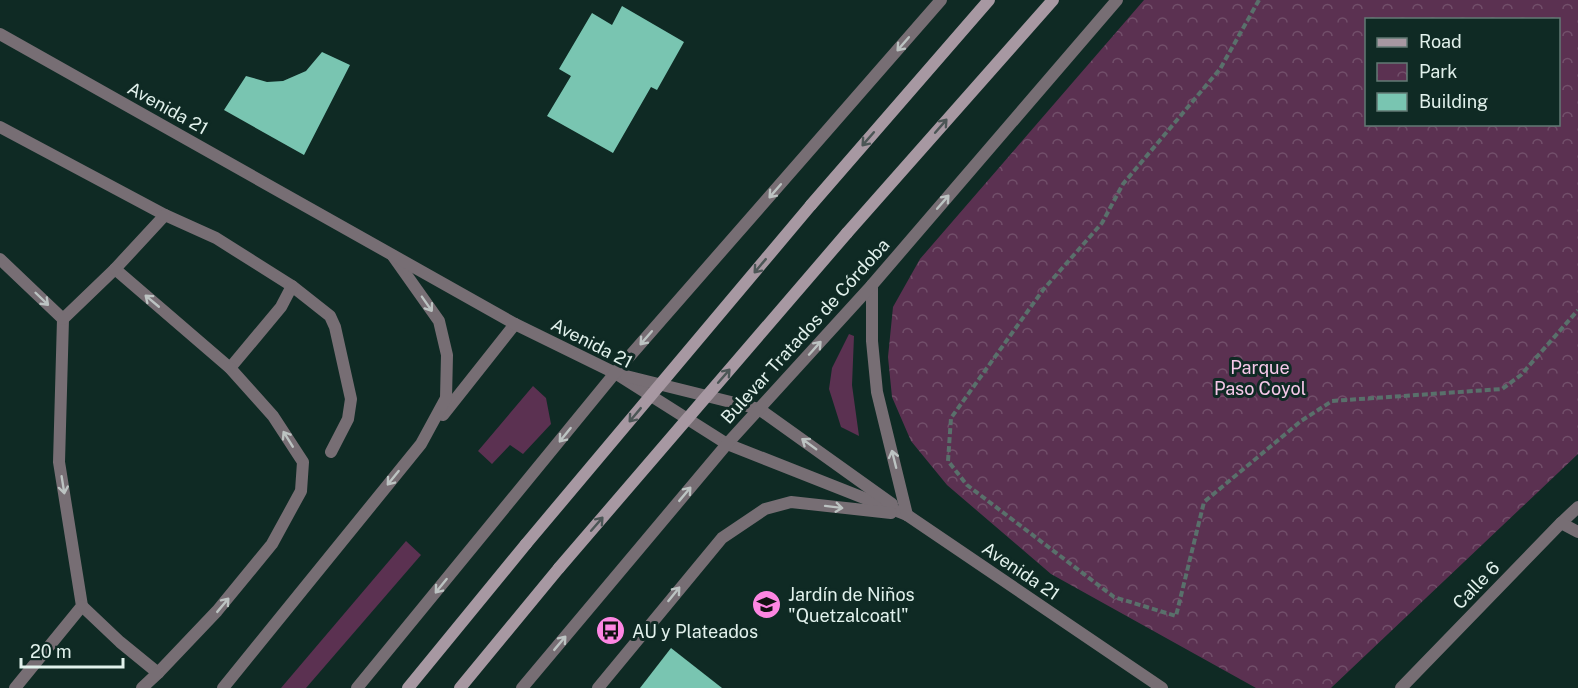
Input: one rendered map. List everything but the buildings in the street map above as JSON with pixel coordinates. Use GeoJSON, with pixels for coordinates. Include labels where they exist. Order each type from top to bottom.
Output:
{"type":"FeatureCollection","features":[{"type":"Feature","properties":{"kind":"main road"},"geometry":{"type":"LineString","coordinates":[[408,688],[811,205],[989,0]]}},
{"type":"Feature","properties":{"kind":"main road","name":"Bulevar Tratados de Córdoba"},"geometry":{"type":"LineString","coordinates":[[460,688],[559,568],[847,233],[1053,0]]}},
{"type":"Feature","properties":{"kind":"street"},"geometry":{"type":"LineString","coordinates":[[357,688],[615,374],[941,0]]}},
{"type":"Feature","properties":{"kind":"street","name":"Bulevar Tratados de Córdoba"},"geometry":{"type":"LineString","coordinates":[[522,688],[727,444],[873,285],[1117,0]]}},
{"type":"Feature","properties":{"kind":"street","name":"Avenida 21"},"geometry":{"type":"LineString","coordinates":[[0,34],[515,324],[615,374],[727,444],[908,515],[1162,688]]}},
{"type":"Feature","properties":{"kind":"street"},"geometry":{"type":"LineString","coordinates":[[0,127],[165,215],[216,238],[292,286],[330,316],[341,352],[351,399],[348,419],[331,452]]}},
{"type":"Feature","properties":{"kind":"street"},"geometry":{"type":"LineString","coordinates":[[158,673],[120,642],[82,606],[59,462],[63,319],[115,269],[165,215]]}},
{"type":"Feature","properties":{"kind":"street"},"geometry":{"type":"LineString","coordinates":[[393,256],[439,321],[447,355],[446,398],[421,444]]}},
{"type":"Feature","properties":{"kind":"street"},"geometry":{"type":"LineString","coordinates":[[0,259],[63,319]]}},
{"type":"Feature","properties":{"kind":"street"},"geometry":{"type":"LineString","coordinates":[[115,269],[230,368],[273,416],[303,462],[301,490],[272,544],[218,611],[142,688]]}},
{"type":"Feature","properties":{"kind":"street"},"geometry":{"type":"LineString","coordinates":[[873,285],[872,341],[877,392],[908,515]]}},
{"type":"Feature","properties":{"kind":"street"},"geometry":{"type":"LineString","coordinates":[[230,368],[281,307],[292,286]]}},
{"type":"Feature","properties":{"kind":"street"},"geometry":{"type":"LineString","coordinates":[[223,688],[515,324]]}},
{"type":"Feature","properties":{"kind":"street"},"geometry":{"type":"LineString","coordinates":[[615,374],[759,408],[908,515]]}},
{"type":"Feature","properties":{"kind":"street"},"geometry":{"type":"LineString","coordinates":[[598,688],[722,538],[765,509],[791,502],[908,515]]}},
{"type":"Feature","properties":{"kind":"street","name":"Calle 6"},"geometry":{"type":"LineString","coordinates":[[1401,688],[1578,507]]}},
{"type":"Feature","properties":{"kind":"street"},"geometry":{"type":"LineString","coordinates":[[1562,523],[1578,532]]}},
{"type":"Feature","properties":{"kind":"street"},"geometry":{"type":"LineString","coordinates":[[15,688],[82,606]]}},
{"type":"Feature","properties":{"kind":"path"},"geometry":{"type":"LineString","coordinates":[[1259,0],[1220,69],[1123,184],[1102,223],[1043,290],[951,418],[948,461],[967,485],[1114,597],[1176,616],[1203,502],[1301,421],[1332,401],[1502,389],[1521,375],[1578,310]]}},
{"type":"Feature","properties":{"kind":"green space","name":"Parque Paso Coyol"},"geometry":{"type":"Polygon","coordinates":[[[1144,0],[1578,0],[1578,454],[1331,688],[1256,688],[1051,574],[947,485],[911,441],[892,397],[888,357],[893,307],[920,259],[1144,0]]]}},
{"type":"Feature","properties":{"kind":"green space"},"geometry":{"type":"Polygon","coordinates":[[[849,334],[854,336],[852,385],[859,436],[841,427],[829,389],[832,368],[849,334]]]}},
{"type":"Feature","properties":{"kind":"green space"},"geometry":{"type":"Polygon","coordinates":[[[533,386],[546,398],[551,424],[523,454],[510,445],[492,464],[478,451],[533,386]]]}},
{"type":"Feature","properties":{"kind":"green space"},"geometry":{"type":"Polygon","coordinates":[[[406,541],[421,555],[306,688],[281,688],[406,541]]]}},
{"type":"Feature","properties":{"kind":"place","name":"Jardín de Niños \"Quetzalcoatl\""},"geometry":{"type":"Point","coordinates":[767,604]}},
{"type":"Feature","properties":{"kind":"place","name":"AU y Plateados"},"geometry":{"type":"Point","coordinates":[611,631]}}]}
